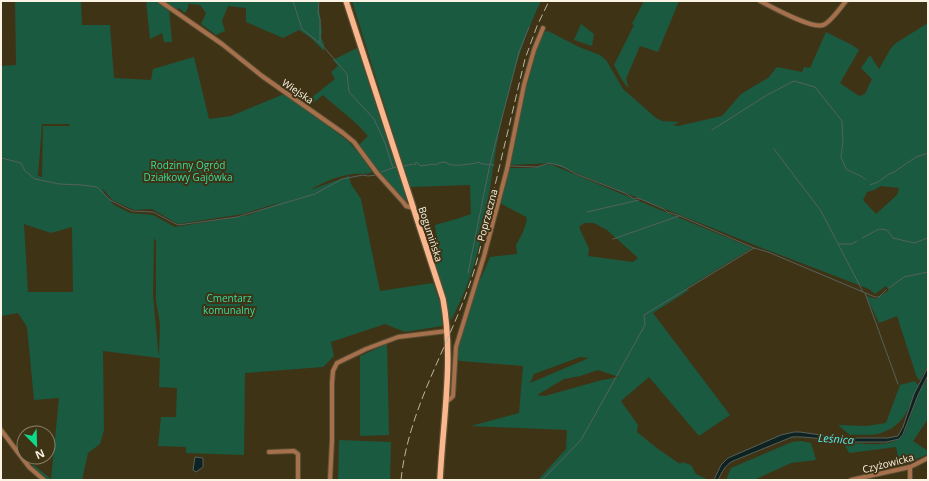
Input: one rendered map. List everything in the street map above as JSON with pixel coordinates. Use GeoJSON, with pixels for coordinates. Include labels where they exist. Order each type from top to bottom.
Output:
{"type":"FeatureCollection","features":[{"type":"Feature","properties":{"kind":"main road","name":"Bogumińska"},"geometry":{"type":"LineString","coordinates":[[346,1],[443,299],[447,331],[448,362],[440,480]]}},
{"type":"Feature","properties":{"kind":"street","name":"Wiejska"},"geometry":{"type":"LineString","coordinates":[[160,1],[222,44],[262,76],[343,133],[354,142],[376,173],[406,206],[413,208]]}},
{"type":"Feature","properties":{"kind":"street"},"geometry":{"type":"LineString","coordinates":[[760,1],[816,26],[824,25],[829,21],[846,1]]}},
{"type":"Feature","properties":{"kind":"street","name":"Poprzeczna"},"geometry":{"type":"LineString","coordinates":[[445,402],[453,396],[456,347],[484,256],[507,169],[524,85],[534,50],[543,28]]}},
{"type":"Feature","properties":{"kind":"street"},"geometry":{"type":"LineString","coordinates":[[330,480],[332,384],[333,371],[337,363],[366,349],[398,337],[447,331]]}},
{"type":"Feature","properties":{"kind":"street"},"geometry":{"type":"LineString","coordinates":[[1,430],[29,467],[44,480]]}},
{"type":"Feature","properties":{"kind":"street"},"geometry":{"type":"LineString","coordinates":[[269,452],[294,451],[298,454],[298,480]]}},
{"type":"Feature","properties":{"kind":"street","name":"Czyżowicka"},"geometry":{"type":"LineString","coordinates":[[851,480],[910,467],[928,458]]}},
{"type":"Feature","properties":{"kind":"street"},"geometry":{"type":"LineString","coordinates":[[910,467],[910,480]]}},
{"type":"Feature","properties":{"kind":"green space"},"geometry":{"type":"Polygon","coordinates":[[[15,1],[81,1],[82,25],[110,25],[114,78],[151,80],[153,69],[194,57],[209,119],[231,116],[284,94],[350,143],[372,172],[342,176],[325,182],[310,190],[349,176],[351,184],[361,199],[380,291],[433,283],[441,306],[442,326],[405,332],[385,324],[331,342],[334,356],[323,367],[245,373],[244,455],[186,453],[186,447],[158,446],[161,417],[176,417],[177,388],[159,387],[160,358],[103,351],[104,430],[100,444],[88,453],[82,480],[48,480],[40,476],[32,465],[51,479],[52,465],[56,465],[56,428],[59,398],[34,400],[27,327],[18,313],[1,316],[1,66],[16,65],[15,1]],[[42,124],[38,176],[42,177],[43,126],[70,126],[69,124],[42,124]],[[102,188],[104,193],[114,205],[130,213],[153,215],[175,227],[249,215],[281,202],[243,214],[178,224],[152,209],[134,210],[112,200],[102,188]],[[24,224],[28,292],[73,292],[72,227],[51,233],[24,224]],[[154,238],[153,294],[159,356],[160,324],[156,301],[156,241],[154,238]]]}},
{"type":"Feature","properties":{"kind":"green space"},"geometry":{"type":"Polygon","coordinates":[[[146,1],[157,1],[169,9],[172,42],[164,42],[162,33],[150,39],[146,1]]]}},
{"type":"Feature","properties":{"kind":"green space"},"geometry":{"type":"Polygon","coordinates":[[[163,1],[318,1],[322,31],[321,37],[324,44],[324,51],[311,38],[299,30],[283,38],[246,22],[246,8],[228,6],[222,21],[225,31],[216,35],[201,24],[206,13],[200,5],[188,4],[188,8],[185,13],[179,8],[176,11],[163,1]]]}},
{"type":"Feature","properties":{"kind":"green space"},"geometry":{"type":"Polygon","coordinates":[[[352,1],[541,1],[520,52],[509,89],[497,143],[487,209],[476,258],[467,286],[451,321],[442,285],[429,249],[438,247],[435,225],[471,214],[470,185],[410,187],[352,1]]]}},
{"type":"Feature","properties":{"kind":"green space"},"geometry":{"type":"Polygon","coordinates":[[[644,1],[679,1],[658,52],[640,46],[626,79],[629,89],[614,65],[644,1]]]}},
{"type":"Feature","properties":{"kind":"green space"},"geometry":{"type":"Polygon","coordinates":[[[928,23],[928,365],[920,380],[916,375],[897,316],[879,323],[866,296],[876,299],[889,290],[886,286],[875,294],[869,289],[757,246],[551,163],[510,165],[527,81],[543,32],[548,31],[579,47],[600,55],[606,60],[623,89],[656,118],[662,121],[680,122],[673,125],[678,126],[722,116],[741,94],[768,78],[777,67],[802,72],[804,67],[810,68],[826,32],[859,50],[840,83],[859,96],[865,94],[872,79],[861,68],[870,55],[879,69],[891,48],[896,43],[928,23]],[[881,186],[867,192],[863,200],[876,214],[897,195],[899,188],[881,186]]]}},
{"type":"Feature","properties":{"kind":"green space"},"geometry":{"type":"Polygon","coordinates":[[[581,24],[594,34],[592,46],[574,40],[581,24]]]}},
{"type":"Feature","properties":{"kind":"green space"},"geometry":{"type":"Polygon","coordinates":[[[357,48],[407,200],[398,194],[386,181],[359,145],[368,136],[358,125],[323,95],[309,106],[305,103],[335,79],[331,72],[338,66],[333,60],[357,48]]]}},
{"type":"Feature","properties":{"kind":"green space"},"geometry":{"type":"Polygon","coordinates":[[[550,164],[752,248],[685,289],[689,290],[653,313],[730,415],[699,436],[649,377],[621,401],[638,425],[637,432],[680,464],[682,462],[691,465],[696,474],[709,480],[538,480],[566,449],[567,430],[471,426],[519,413],[523,366],[460,361],[456,359],[479,278],[481,278],[490,257],[517,254],[516,245],[527,220],[526,217],[500,203],[510,168],[532,168],[550,164]],[[584,223],[579,227],[589,249],[588,256],[633,262],[638,258],[607,230],[594,223],[584,223]],[[580,357],[534,374],[530,383],[589,358],[580,357]],[[598,370],[564,379],[537,395],[545,396],[602,380],[619,377],[598,370]]]}},
{"type":"Feature","properties":{"kind":"green space"},"geometry":{"type":"Polygon","coordinates":[[[387,344],[389,435],[360,436],[360,356],[387,344]]]}},
{"type":"Feature","properties":{"kind":"green space"},"geometry":{"type":"Polygon","coordinates":[[[928,377],[928,419],[913,441],[928,451],[928,454],[900,466],[896,447],[849,453],[845,445],[847,443],[878,444],[893,442],[899,439],[904,434],[922,386],[928,377]]]}},
{"type":"Feature","properties":{"kind":"green space"},"geometry":{"type":"Polygon","coordinates":[[[915,381],[918,385],[906,414],[889,430],[874,434],[850,435],[838,425],[866,426],[886,423],[900,385],[915,381]]]}},
{"type":"Feature","properties":{"kind":"green space"},"geometry":{"type":"Polygon","coordinates":[[[339,440],[391,442],[390,480],[338,480],[339,440]]]}},
{"type":"Feature","properties":{"kind":"green space"},"geometry":{"type":"Polygon","coordinates":[[[801,441],[811,443],[816,460],[791,463],[754,480],[726,480],[731,468],[792,442],[801,441]]]}},
{"type":"Feature","properties":{"kind":"water","name":"Leśnica"},"geometry":{"type":"Polygon","coordinates":[[[928,367],[928,375],[918,395],[903,434],[899,439],[886,442],[847,442],[845,444],[804,437],[792,437],[733,461],[722,472],[718,480],[714,480],[721,465],[728,458],[781,435],[800,432],[841,438],[888,438],[898,436],[903,427],[914,394],[928,367]]]}},
{"type":"Feature","properties":{"kind":"water"},"geometry":{"type":"Polygon","coordinates":[[[195,457],[203,458],[203,467],[196,472],[193,470],[195,457]]]}},
{"type":"Feature","properties":{"kind":"waterway"},"geometry":{"type":"LineString","coordinates":[[293,1],[302,29],[322,45],[347,74],[349,92],[374,119],[385,143],[393,168]]}},
{"type":"Feature","properties":{"kind":"waterway"},"geometry":{"type":"LineString","coordinates":[[319,1],[318,13],[320,19],[320,42]]}},
{"type":"Feature","properties":{"kind":"waterway"},"geometry":{"type":"LineString","coordinates":[[468,273],[490,164],[519,52],[529,27]]}},
{"type":"Feature","properties":{"kind":"waterway"},"geometry":{"type":"LineString","coordinates":[[712,130],[767,95],[794,81],[815,87],[842,121],[843,141],[841,157],[846,169],[866,180]]}},
{"type":"Feature","properties":{"kind":"waterway"},"geometry":{"type":"LineString","coordinates":[[774,149],[821,211],[863,292]]}},
{"type":"Feature","properties":{"kind":"waterway"},"geometry":{"type":"LineString","coordinates":[[870,185],[878,182],[916,157],[928,153]]}},
{"type":"Feature","properties":{"kind":"waterway"},"geometry":{"type":"LineString","coordinates":[[1,158],[21,163],[25,171],[35,179],[59,184],[97,187],[110,200],[132,211],[153,212],[178,225],[237,217],[315,194],[342,179],[363,175],[376,175]]}},
{"type":"Feature","properties":{"kind":"waterway"},"geometry":{"type":"LineString","coordinates":[[404,166],[415,165],[416,162],[421,166],[437,165],[438,163],[445,162],[452,165],[465,165],[478,162],[494,165]]}},
{"type":"Feature","properties":{"kind":"waterway"},"geometry":{"type":"LineString","coordinates":[[510,166],[537,167],[549,163],[562,166],[576,174],[625,193],[634,199],[638,198],[664,209],[667,212],[680,216],[875,297],[879,297],[886,290]]}},
{"type":"Feature","properties":{"kind":"waterway"},"geometry":{"type":"LineString","coordinates":[[381,172],[396,167]]}},
{"type":"Feature","properties":{"kind":"waterway"},"geometry":{"type":"LineString","coordinates":[[587,212],[639,200]]}},
{"type":"Feature","properties":{"kind":"waterway"},"geometry":{"type":"LineString","coordinates":[[613,239],[679,216]]}},
{"type":"Feature","properties":{"kind":"waterway"},"geometry":{"type":"LineString","coordinates":[[862,238],[879,229],[887,230],[893,238],[914,243],[928,238]]}},
{"type":"Feature","properties":{"kind":"waterway"},"geometry":{"type":"LineString","coordinates":[[839,244],[852,244],[857,241]]}},
{"type":"Feature","properties":{"kind":"waterway"},"geometry":{"type":"LineString","coordinates":[[542,480],[581,440],[645,325],[644,315],[754,248]]}},
{"type":"Feature","properties":{"kind":"waterway"},"geometry":{"type":"LineString","coordinates":[[889,288],[904,277],[928,272]]}},
{"type":"Feature","properties":{"kind":"waterway"},"geometry":{"type":"LineString","coordinates":[[865,293],[898,384]]}},
{"type":"Feature","properties":{"kind":"railway"},"geometry":{"type":"LineString","coordinates":[[401,480],[406,451],[414,423],[424,395],[459,313],[478,257],[525,59],[537,26],[549,1]]}},
{"type":"Feature","properties":{"kind":"park label","name":"Rodzinny Ogród Działkowy Gajówka"},"geometry":{"type":"Point","coordinates":[188,170]}},
{"type":"Feature","properties":{"kind":"park label","name":"Cmentarz komunalny"},"geometry":{"type":"Point","coordinates":[229,304]}}]}
